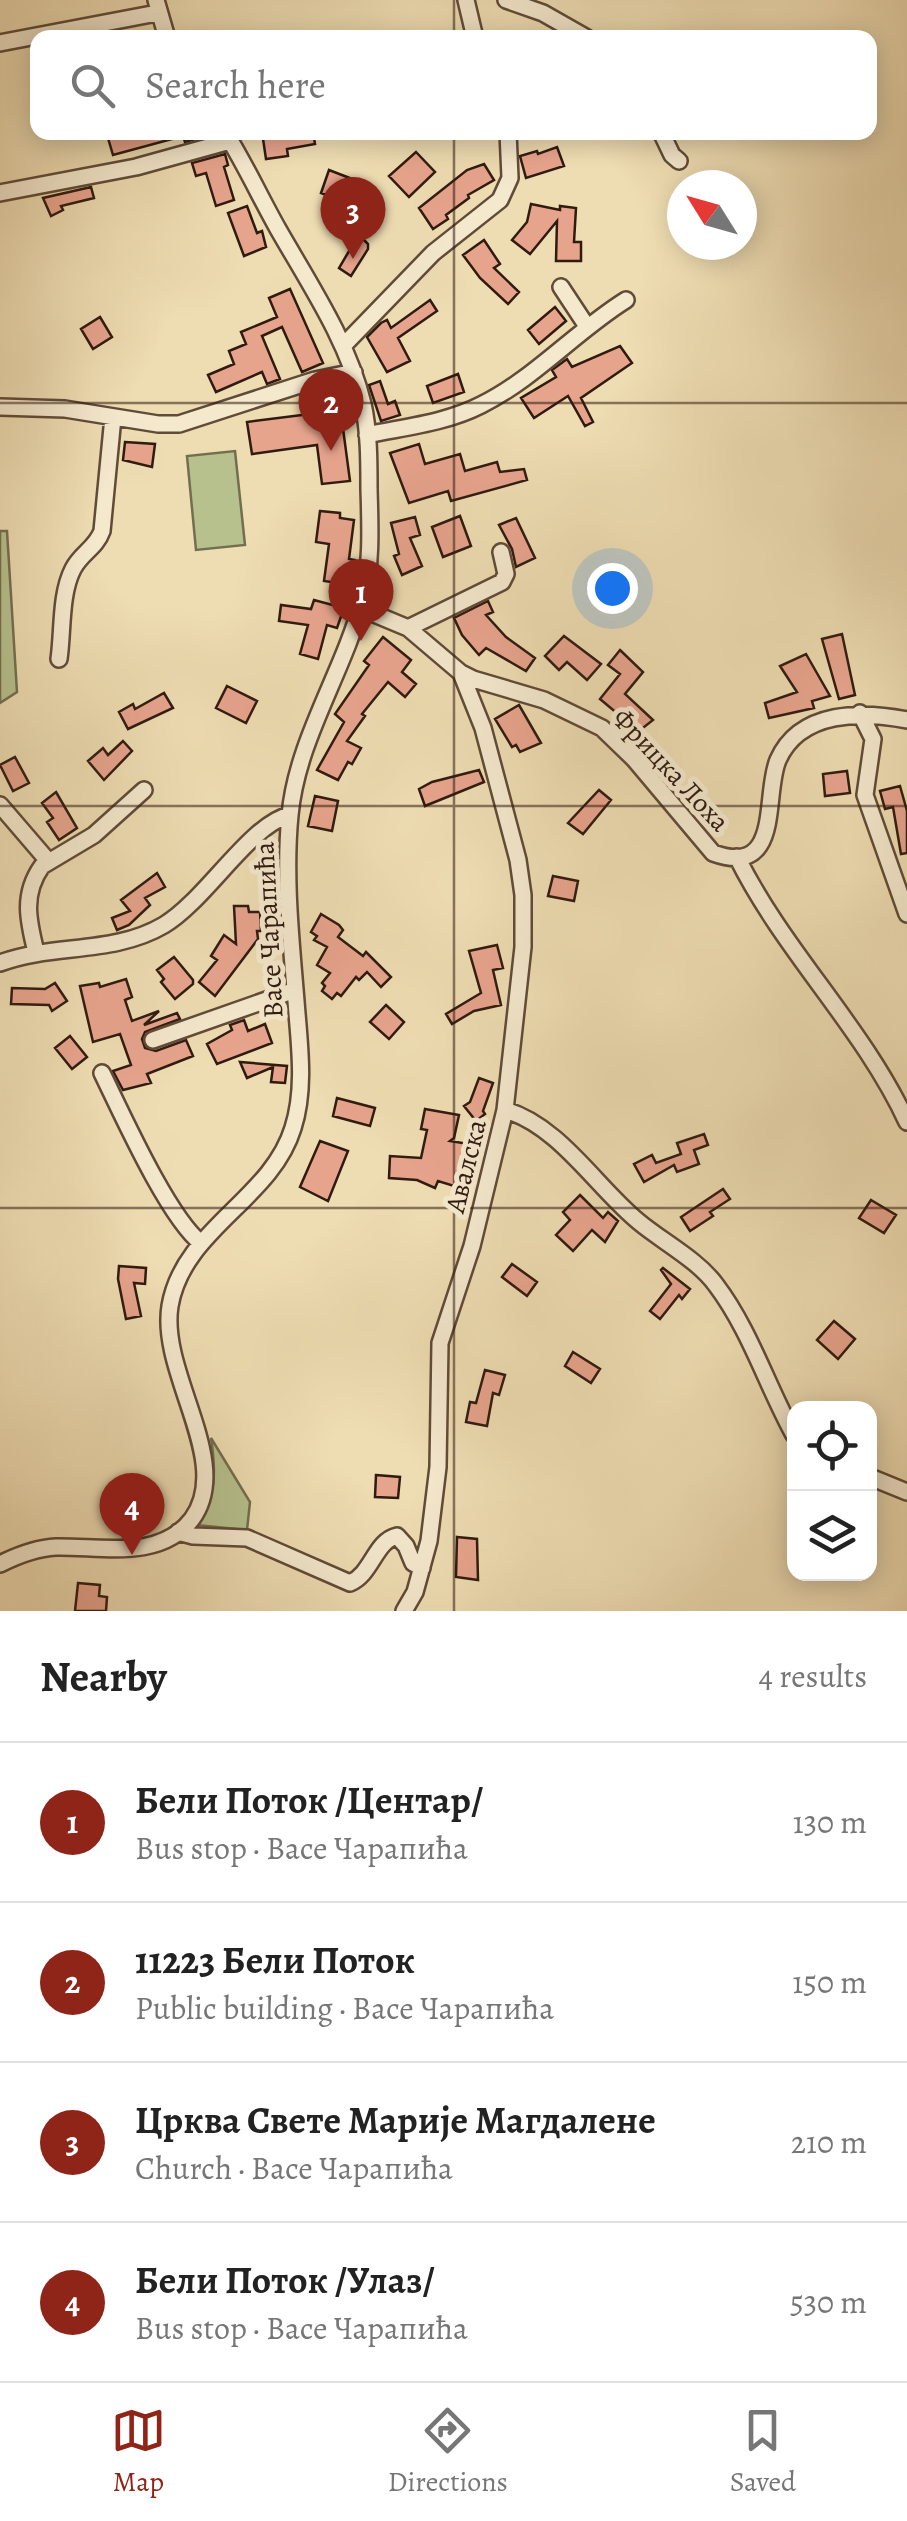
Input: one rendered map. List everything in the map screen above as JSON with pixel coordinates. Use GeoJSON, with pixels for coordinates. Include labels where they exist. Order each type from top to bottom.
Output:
{"type":"FeatureCollection","features":[{"type":"Feature","properties":{"kind":"street"},"geometry":{"type":"LineString","coordinates":[[466,0],[473,30]]}},
{"type":"Feature","properties":{"kind":"street"},"geometry":{"type":"LineString","coordinates":[[506,0],[543,13],[573,30]]}},
{"type":"Feature","properties":{"kind":"street"},"geometry":{"type":"LineString","coordinates":[[55,30],[156,6],[164,30]]}},
{"type":"Feature","properties":{"kind":"street"},"geometry":{"type":"LineString","coordinates":[[0,43],[30,36]]}},
{"type":"Feature","properties":{"kind":"street"},"geometry":{"type":"LineString","coordinates":[[0,193],[136,167],[219,140]]}},
{"type":"Feature","properties":{"kind":"street","name":"Васе Чарапића"},"geometry":{"type":"LineString","coordinates":[[178,1532],[198,1508],[206,1471],[174,1362],[169,1319],[172,1297],[182,1271],[201,1243],[268,1175],[288,1142],[297,1114],[300,1079],[288,860],[290,815],[298,772],[360,608],[370,528],[367,435],[354,372],[230,140]]}},
{"type":"Feature","properties":{"kind":"street"},"geometry":{"type":"LineString","coordinates":[[343,346],[424,261],[500,200],[510,178],[508,140]]}},
{"type":"Feature","properties":{"kind":"street"},"geometry":{"type":"LineString","coordinates":[[665,140],[672,156],[679,160]]}},
{"type":"Feature","properties":{"kind":"street"},"geometry":{"type":"LineString","coordinates":[[561,287],[586,326]]}},
{"type":"Feature","properties":{"kind":"street"},"geometry":{"type":"LineString","coordinates":[[367,435],[480,406],[626,300]]}},
{"type":"Feature","properties":{"kind":"street"},"geometry":{"type":"LineString","coordinates":[[0,407],[65,409],[179,424],[315,380],[354,372]]}},
{"type":"Feature","properties":{"kind":"street"},"geometry":{"type":"LineString","coordinates":[[60,659],[69,578],[81,556],[96,545],[102,530],[113,417]]}},
{"type":"Feature","properties":{"kind":"street"},"geometry":{"type":"LineString","coordinates":[[408,628],[502,582],[506,574],[501,552]]}},
{"type":"Feature","properties":{"kind":"street","name":"Авалска"},"geometry":{"type":"LineString","coordinates":[[360,608],[408,628],[461,673],[494,688],[486,706],[484,728]]}},
{"type":"Feature","properties":{"kind":"street","name":"Авалска"},"geometry":{"type":"LineString","coordinates":[[404,1611],[415,1592],[431,1524],[438,1467],[440,1343],[472,1246],[505,1110],[520,993],[523,895],[512,832],[498,793],[484,728],[461,673]]}},
{"type":"Feature","properties":{"kind":"street","name":"Фрицка Лоха"},"geometry":{"type":"LineString","coordinates":[[494,688],[540,699],[602,728],[634,759],[713,853],[737,858],[753,850],[768,830],[773,774],[788,744],[824,720],[860,713],[907,720]]}},
{"type":"Feature","properties":{"kind":"street"},"geometry":{"type":"LineString","coordinates":[[860,713],[873,740],[866,795],[907,914]]}},
{"type":"Feature","properties":{"kind":"street"},"geometry":{"type":"LineString","coordinates":[[36,952],[28,918],[28,894],[34,877],[48,862],[94,835],[144,790]]}},
{"type":"Feature","properties":{"kind":"street"},"geometry":{"type":"LineString","coordinates":[[0,805],[48,862]]}},
{"type":"Feature","properties":{"kind":"street"},"geometry":{"type":"LineString","coordinates":[[0,963],[36,952],[112,946],[160,928],[195,902],[266,826],[290,815]]}},
{"type":"Feature","properties":{"kind":"street"},"geometry":{"type":"LineString","coordinates":[[0,816],[18,824]]}},
{"type":"Feature","properties":{"kind":"street"},"geometry":{"type":"LineString","coordinates":[[737,858],[802,966],[887,1078],[907,1122]]}},
{"type":"Feature","properties":{"kind":"street"},"geometry":{"type":"LineString","coordinates":[[153,1040],[295,990]]}},
{"type":"Feature","properties":{"kind":"street"},"geometry":{"type":"LineString","coordinates":[[102,1073],[164,1190],[188,1230],[201,1243]]}},
{"type":"Feature","properties":{"kind":"street"},"geometry":{"type":"LineString","coordinates":[[505,1110],[524,1116],[545,1131],[624,1210],[715,1282],[740,1323],[787,1420]]}},
{"type":"Feature","properties":{"kind":"street"},"geometry":{"type":"LineString","coordinates":[[877,1480],[907,1492]]}},
{"type":"Feature","properties":{"kind":"street"},"geometry":{"type":"LineString","coordinates":[[0,1564],[21,1554],[54,1547],[148,1546],[178,1532],[246,1538],[350,1583],[359,1579],[387,1539],[398,1536],[412,1563],[422,1568]]}},
{"type":"Feature","properties":{"kind":"green space"},"geometry":{"type":"Polygon","coordinates":[[[235,451],[245,545],[196,550],[187,456],[235,451]]]}},
{"type":"Feature","properties":{"kind":"green space"},"geometry":{"type":"Polygon","coordinates":[[[0,531],[7,531],[17,692],[0,703],[0,531]]]}},
{"type":"Feature","properties":{"kind":"green space"},"geometry":{"type":"Polygon","coordinates":[[[211,1438],[250,1502],[247,1530],[196,1525],[208,1504],[213,1483],[211,1438]]]}},
{"type":"Feature","properties":{"kind":"building"},"geometry":{"type":"Polygon","coordinates":[[[109,140],[168,140],[113,155],[109,140]]]}},
{"type":"Feature","properties":{"kind":"building"},"geometry":{"type":"Polygon","coordinates":[[[263,140],[314,140],[315,144],[287,149],[288,156],[266,159],[263,140]]]}},
{"type":"Feature","properties":{"kind":"building"},"geometry":{"type":"Polygon","coordinates":[[[557,147],[564,166],[526,178],[520,156],[557,147]]]}},
{"type":"Feature","properties":{"kind":"building"},"geometry":{"type":"Polygon","coordinates":[[[416,152],[435,172],[409,197],[389,176],[416,152]]]}},
{"type":"Feature","properties":{"kind":"building"},"geometry":{"type":"Polygon","coordinates":[[[225,154],[228,165],[224,167],[234,200],[216,206],[206,173],[196,176],[192,163],[225,154]]]}},
{"type":"Feature","properties":{"kind":"building"},"geometry":{"type":"Polygon","coordinates":[[[484,164],[494,180],[468,195],[446,215],[448,219],[433,229],[419,208],[467,170],[484,164]]]}},
{"type":"Feature","properties":{"kind":"building"},"geometry":{"type":"Polygon","coordinates":[[[329,170],[375,192],[366,215],[340,206],[342,201],[321,193],[329,170]]]}},
{"type":"Feature","properties":{"kind":"building"},"geometry":{"type":"Polygon","coordinates":[[[91,187],[94,198],[61,206],[63,210],[51,216],[43,198],[91,187]]]}},
{"type":"Feature","properties":{"kind":"building"},"geometry":{"type":"Polygon","coordinates":[[[531,204],[560,210],[560,206],[576,208],[574,242],[581,242],[581,261],[556,261],[557,221],[530,254],[512,240],[527,222],[531,204]]]}},
{"type":"Feature","properties":{"kind":"building"},"geometry":{"type":"Polygon","coordinates":[[[247,206],[257,233],[262,231],[266,247],[244,256],[228,213],[247,206]]]}},
{"type":"Feature","properties":{"kind":"building"},"geometry":{"type":"Polygon","coordinates":[[[362,238],[368,249],[351,276],[339,268],[355,241],[362,238]]]}},
{"type":"Feature","properties":{"kind":"building"},"geometry":{"type":"Polygon","coordinates":[[[484,240],[500,264],[494,268],[519,292],[508,304],[480,278],[463,255],[484,240]]]}},
{"type":"Feature","properties":{"kind":"building"},"geometry":{"type":"Polygon","coordinates":[[[290,289],[323,363],[302,372],[282,327],[262,336],[280,379],[267,384],[262,372],[216,392],[208,375],[234,364],[229,351],[246,344],[241,332],[277,317],[269,298],[290,289]]]}},
{"type":"Feature","properties":{"kind":"building"},"geometry":{"type":"Polygon","coordinates":[[[430,300],[437,311],[398,338],[410,361],[387,372],[367,337],[381,323],[387,320],[391,328],[430,300]]]}},
{"type":"Feature","properties":{"kind":"building"},"geometry":{"type":"Polygon","coordinates":[[[555,307],[566,321],[539,344],[528,330],[555,307]]]}},
{"type":"Feature","properties":{"kind":"building"},"geometry":{"type":"Polygon","coordinates":[[[100,317],[112,337],[93,349],[81,329],[100,317]]]}},
{"type":"Feature","properties":{"kind":"building"},"geometry":{"type":"Polygon","coordinates":[[[620,346],[632,363],[581,398],[593,422],[585,426],[568,396],[534,418],[521,398],[556,377],[552,370],[567,359],[572,367],[620,346]]]}},
{"type":"Feature","properties":{"kind":"building"},"geometry":{"type":"Polygon","coordinates":[[[458,374],[464,392],[433,403],[427,386],[458,374]]]}},
{"type":"Feature","properties":{"kind":"building"},"geometry":{"type":"Polygon","coordinates":[[[380,381],[388,404],[395,401],[400,415],[381,421],[369,385],[380,381]]]}},
{"type":"Feature","properties":{"kind":"building"},"geometry":{"type":"Polygon","coordinates":[[[335,413],[342,421],[350,481],[322,484],[317,445],[252,454],[247,422],[335,413]]]}},
{"type":"Feature","properties":{"kind":"building"},"geometry":{"type":"Polygon","coordinates":[[[125,442],[155,444],[152,467],[123,460],[125,442]]]}},
{"type":"Feature","properties":{"kind":"building"},"geometry":{"type":"Polygon","coordinates":[[[419,444],[425,464],[460,454],[465,471],[497,462],[500,472],[524,469],[527,480],[451,501],[448,491],[409,503],[390,453],[419,444]]]}},
{"type":"Feature","properties":{"kind":"building"},"geometry":{"type":"Polygon","coordinates":[[[320,511],[340,513],[340,518],[354,520],[349,559],[355,560],[352,585],[324,581],[329,544],[316,542],[320,511]]]}},
{"type":"Feature","properties":{"kind":"building"},"geometry":{"type":"Polygon","coordinates":[[[460,516],[471,546],[443,557],[432,527],[460,516]]]}},
{"type":"Feature","properties":{"kind":"building"},"geometry":{"type":"Polygon","coordinates":[[[415,517],[420,535],[410,538],[422,566],[402,575],[394,556],[399,554],[391,523],[415,517]]]}},
{"type":"Feature","properties":{"kind":"building"},"geometry":{"type":"Polygon","coordinates":[[[516,518],[535,558],[516,567],[512,549],[499,525],[516,518]]]}},
{"type":"Feature","properties":{"kind":"building"},"geometry":{"type":"Polygon","coordinates":[[[314,600],[344,608],[337,628],[327,625],[318,659],[300,654],[308,625],[279,621],[281,605],[311,609],[314,600]]]}},
{"type":"Feature","properties":{"kind":"building"},"geometry":{"type":"Polygon","coordinates":[[[488,601],[493,612],[486,615],[506,637],[535,658],[526,671],[486,648],[479,655],[462,635],[454,618],[488,601]]]}},
{"type":"Feature","properties":{"kind":"building"},"geometry":{"type":"Polygon","coordinates":[[[842,634],[855,695],[839,699],[822,639],[842,634]]]}},
{"type":"Feature","properties":{"kind":"building"},"geometry":{"type":"Polygon","coordinates":[[[564,636],[601,664],[587,680],[567,662],[559,670],[545,656],[564,636]]]}},
{"type":"Feature","properties":{"kind":"building"},"geometry":{"type":"Polygon","coordinates":[[[383,637],[411,660],[402,672],[416,684],[405,697],[388,682],[362,714],[365,716],[347,741],[361,748],[338,780],[317,770],[344,722],[335,714],[369,665],[364,661],[383,637]]]}},
{"type":"Feature","properties":{"kind":"building"},"geometry":{"type":"Polygon","coordinates":[[[620,650],[643,672],[625,694],[653,720],[634,735],[630,724],[600,699],[620,674],[608,665],[620,650]]]}},
{"type":"Feature","properties":{"kind":"building"},"geometry":{"type":"Polygon","coordinates":[[[806,654],[830,696],[812,701],[814,708],[769,718],[765,703],[797,692],[780,666],[806,654]]]}},
{"type":"Feature","properties":{"kind":"building"},"geometry":{"type":"Polygon","coordinates":[[[227,686],[257,701],[246,723],[216,708],[227,686]]]}},
{"type":"Feature","properties":{"kind":"building"},"geometry":{"type":"Polygon","coordinates":[[[164,693],[173,708],[128,729],[119,712],[133,704],[135,709],[164,693]]]}},
{"type":"Feature","properties":{"kind":"building"},"geometry":{"type":"Polygon","coordinates":[[[519,705],[541,743],[520,752],[516,745],[512,747],[495,719],[519,705]]]}},
{"type":"Feature","properties":{"kind":"building"},"geometry":{"type":"Polygon","coordinates":[[[123,741],[132,751],[104,780],[88,761],[103,748],[108,755],[123,741]]]}},
{"type":"Feature","properties":{"kind":"building"},"geometry":{"type":"Polygon","coordinates":[[[15,757],[29,783],[13,791],[0,765],[15,757]]]}},
{"type":"Feature","properties":{"kind":"building"},"geometry":{"type":"Polygon","coordinates":[[[479,770],[484,782],[425,806],[419,789],[479,770]]]}},
{"type":"Feature","properties":{"kind":"building"},"geometry":{"type":"Polygon","coordinates":[[[847,771],[850,793],[825,796],[823,774],[847,771]]]}},
{"type":"Feature","properties":{"kind":"building"},"geometry":{"type":"Polygon","coordinates":[[[900,786],[907,811],[907,853],[901,854],[893,807],[885,809],[880,791],[900,786]]]}},
{"type":"Feature","properties":{"kind":"building"},"geometry":{"type":"Polygon","coordinates":[[[599,790],[611,800],[583,834],[568,823],[599,790]]]}},
{"type":"Feature","properties":{"kind":"building"},"geometry":{"type":"Polygon","coordinates":[[[56,792],[77,828],[59,840],[47,822],[53,818],[42,803],[56,792]]]}},
{"type":"Feature","properties":{"kind":"building"},"geometry":{"type":"Polygon","coordinates":[[[315,796],[338,801],[332,831],[308,826],[315,796]]]}},
{"type":"Feature","properties":{"kind":"building"},"geometry":{"type":"Polygon","coordinates":[[[157,873],[165,887],[145,898],[150,905],[129,925],[117,930],[112,918],[130,911],[121,900],[157,873]]]}},
{"type":"Feature","properties":{"kind":"building"},"geometry":{"type":"Polygon","coordinates":[[[553,876],[578,881],[574,901],[548,896],[553,876]]]}},
{"type":"Feature","properties":{"kind":"building"},"geometry":{"type":"Polygon","coordinates":[[[234,906],[248,906],[249,912],[260,912],[261,931],[257,931],[258,939],[215,996],[199,982],[217,960],[211,956],[224,935],[236,944],[234,906]]]}},
{"type":"Feature","properties":{"kind":"building"},"geometry":{"type":"Polygon","coordinates":[[[321,914],[343,930],[338,937],[363,956],[366,952],[391,977],[381,987],[367,972],[359,980],[356,977],[341,996],[337,993],[332,999],[322,991],[322,983],[330,973],[317,965],[327,947],[314,940],[317,936],[311,932],[321,914]]]}},
{"type":"Feature","properties":{"kind":"building"},"geometry":{"type":"Polygon","coordinates":[[[497,945],[503,968],[493,970],[501,1005],[474,1011],[452,1024],[446,1014],[481,993],[469,951],[497,945]]]}},
{"type":"Feature","properties":{"kind":"building"},"geometry":{"type":"Polygon","coordinates":[[[174,957],[193,980],[175,999],[157,970],[174,957]]]}},
{"type":"Feature","properties":{"kind":"building"},"geometry":{"type":"Polygon","coordinates":[[[126,979],[132,997],[125,1000],[132,1021],[159,1011],[144,1025],[177,1013],[180,1019],[145,1032],[145,1048],[156,1051],[186,1040],[193,1056],[147,1074],[151,1083],[123,1090],[113,1071],[131,1065],[120,1034],[93,1042],[80,986],[99,983],[100,987],[126,979]]]}},
{"type":"Feature","properties":{"kind":"building"},"geometry":{"type":"Polygon","coordinates":[[[55,983],[67,1001],[52,1011],[49,1005],[11,1004],[12,988],[45,989],[55,983]]]}},
{"type":"Feature","properties":{"kind":"building"},"geometry":{"type":"Polygon","coordinates":[[[386,1005],[404,1022],[389,1039],[370,1022],[386,1005]]]}},
{"type":"Feature","properties":{"kind":"building"},"geometry":{"type":"Polygon","coordinates":[[[244,1020],[248,1031],[265,1024],[272,1043],[217,1064],[207,1044],[232,1030],[230,1025],[244,1020]]]}},
{"type":"Feature","properties":{"kind":"building"},"geometry":{"type":"Polygon","coordinates":[[[70,1036],[87,1057],[72,1069],[55,1048],[70,1036]]]}},
{"type":"Feature","properties":{"kind":"building"},"geometry":{"type":"Polygon","coordinates":[[[240,1062],[287,1066],[285,1083],[271,1082],[273,1067],[247,1078],[240,1062]]]}},
{"type":"Feature","properties":{"kind":"building"},"geometry":{"type":"Polygon","coordinates":[[[479,1078],[493,1083],[485,1114],[476,1121],[464,1106],[470,1102],[479,1078]]]}},
{"type":"Feature","properties":{"kind":"building"},"geometry":{"type":"Polygon","coordinates":[[[337,1098],[375,1108],[370,1126],[333,1116],[337,1098]]]}},
{"type":"Feature","properties":{"kind":"building"},"geometry":{"type":"Polygon","coordinates":[[[425,1109],[459,1115],[450,1141],[475,1145],[467,1190],[438,1181],[435,1188],[417,1180],[389,1178],[390,1156],[421,1158],[427,1130],[421,1129],[425,1109]]]}},
{"type":"Feature","properties":{"kind":"building"},"geometry":{"type":"Polygon","coordinates":[[[704,1134],[708,1145],[694,1150],[699,1164],[677,1172],[674,1165],[644,1182],[634,1164],[652,1155],[656,1163],[681,1154],[677,1143],[704,1134]]]}},
{"type":"Feature","properties":{"kind":"building"},"geometry":{"type":"Polygon","coordinates":[[[320,1141],[348,1151],[328,1201],[300,1187],[320,1141]]]}},
{"type":"Feature","properties":{"kind":"building"},"geometry":{"type":"Polygon","coordinates":[[[723,1189],[730,1199],[690,1231],[681,1217],[723,1189]]]}},
{"type":"Feature","properties":{"kind":"building"},"geometry":{"type":"Polygon","coordinates":[[[580,1195],[603,1218],[608,1212],[618,1221],[605,1242],[592,1230],[573,1251],[556,1235],[570,1220],[563,1212],[580,1195]]]}},
{"type":"Feature","properties":{"kind":"building"},"geometry":{"type":"Polygon","coordinates":[[[871,1200],[896,1215],[884,1233],[859,1218],[871,1200]]]}},
{"type":"Feature","properties":{"kind":"building"},"geometry":{"type":"Polygon","coordinates":[[[512,1264],[537,1282],[527,1296],[502,1277],[512,1264]]]}},
{"type":"Feature","properties":{"kind":"building"},"geometry":{"type":"Polygon","coordinates":[[[119,1266],[146,1268],[145,1284],[134,1283],[141,1316],[126,1319],[119,1266]]]}},
{"type":"Feature","properties":{"kind":"building"},"geometry":{"type":"Polygon","coordinates":[[[663,1268],[690,1289],[682,1299],[679,1295],[660,1319],[650,1311],[671,1284],[663,1268]]]}},
{"type":"Feature","properties":{"kind":"building"},"geometry":{"type":"Polygon","coordinates":[[[834,1321],[855,1339],[838,1359],[817,1340],[834,1321]]]}},
{"type":"Feature","properties":{"kind":"building"},"geometry":{"type":"Polygon","coordinates":[[[573,1352],[600,1369],[591,1383],[565,1366],[573,1352]]]}},
{"type":"Feature","properties":{"kind":"building"},"geometry":{"type":"Polygon","coordinates":[[[485,1370],[505,1375],[499,1395],[493,1393],[487,1426],[466,1422],[470,1402],[476,1403],[485,1370]]]}},
{"type":"Feature","properties":{"kind":"building"},"geometry":{"type":"Polygon","coordinates":[[[376,1475],[400,1477],[398,1498],[375,1497],[376,1475]]]}},
{"type":"Feature","properties":{"kind":"building"},"geometry":{"type":"Polygon","coordinates":[[[457,1537],[477,1539],[478,1580],[456,1577],[457,1537]]]}},
{"type":"Feature","properties":{"kind":"building"},"geometry":{"type":"Polygon","coordinates":[[[78,1583],[100,1585],[99,1596],[107,1597],[106,1611],[75,1611],[78,1583]]]}},
{"type":"Feature","properties":{"kind":"place","name":"Црква Свете Марије Магдалене"},"geometry":{"type":"Point","coordinates":[353,259]}},
{"type":"Feature","properties":{"kind":"place","name":"11223 Бели Поток"},"geometry":{"type":"Point","coordinates":[331,451]}},
{"type":"Feature","properties":{"kind":"place","name":"Бели Поток /Центар/"},"geometry":{"type":"Point","coordinates":[361,641]}},
{"type":"Feature","properties":{"kind":"place","name":"Бели Поток /Улаз/"},"geometry":{"type":"Point","coordinates":[132,1555]}}]}
